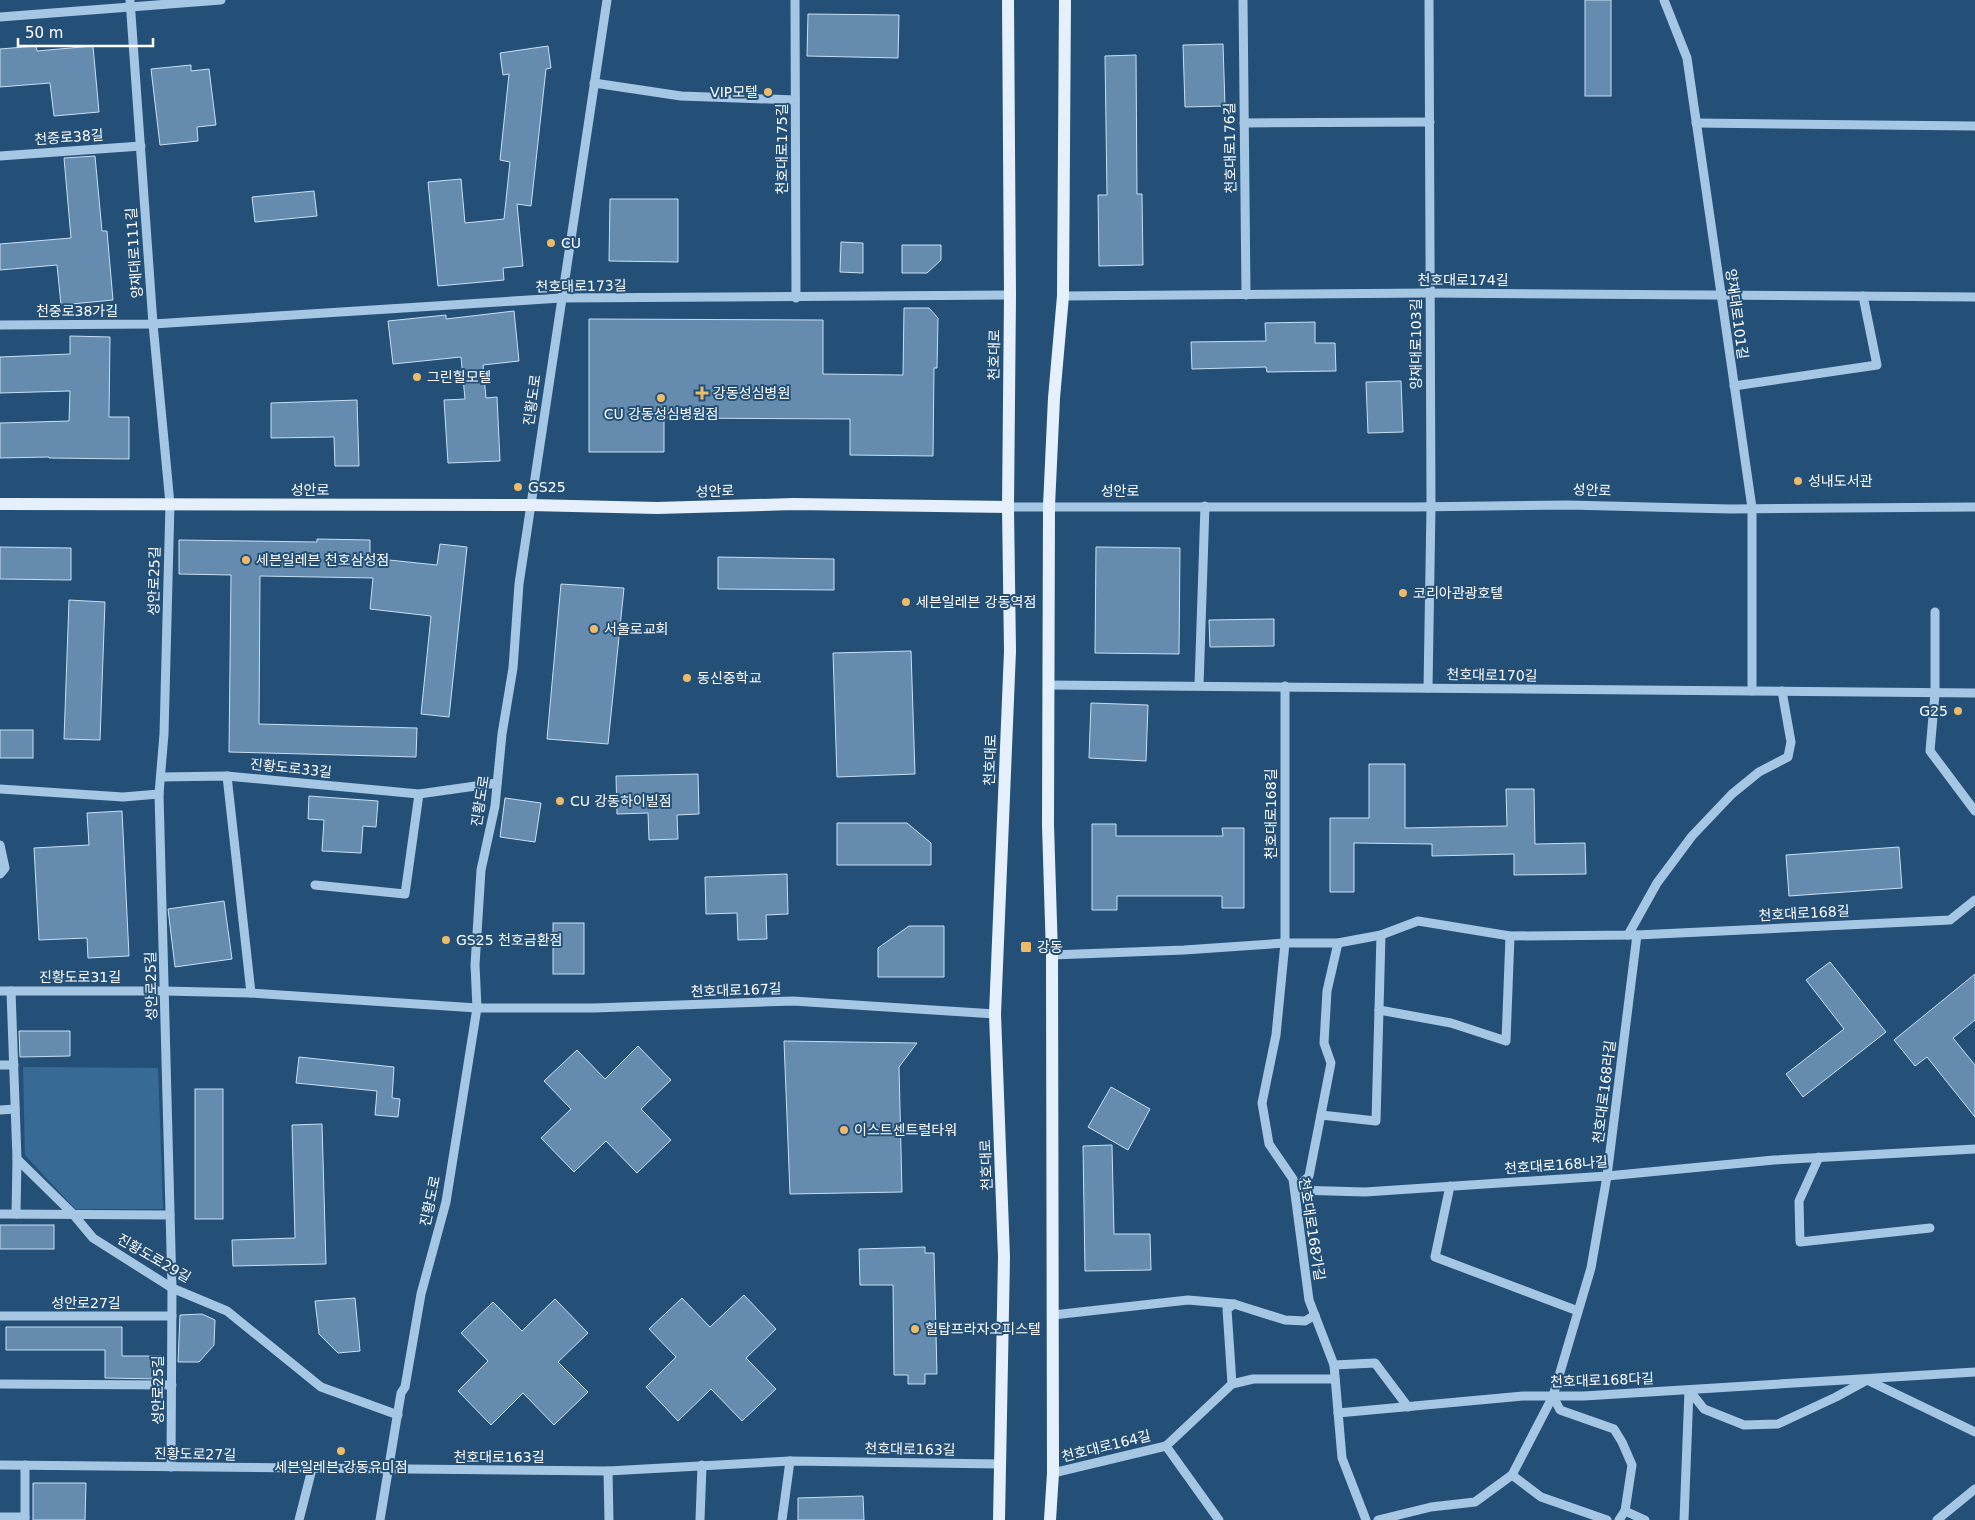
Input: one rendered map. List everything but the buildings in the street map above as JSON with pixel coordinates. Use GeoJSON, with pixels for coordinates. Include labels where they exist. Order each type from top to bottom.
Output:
{"type":"FeatureCollection","features":[{"type":"Feature","properties":{"kind":"main road","name":"천호대로"},"geometry":{"type":"LineString","coordinates":[[999,1520],[1004,1257],[995,1014],[1010,652],[1008,507],[1010,295],[1008,0]]}},
{"type":"Feature","properties":{"kind":"main road"},"geometry":{"type":"LineString","coordinates":[[1050,1520],[1053,1473],[1053,1315],[1052,954],[1048,825],[1049,506],[1054,398],[1063,296],[1066,0]]}},
{"type":"Feature","properties":{"kind":"main road","name":"성안로"},"geometry":{"type":"LineString","coordinates":[[0,504],[531,505],[657,508],[794,504],[1008,507]]}},
{"type":"Feature","properties":{"kind":"street"},"geometry":{"type":"LineString","coordinates":[[0,17],[130,4],[221,0]]}},
{"type":"Feature","properties":{"kind":"street","name":"진황도로"},"geometry":{"type":"LineString","coordinates":[[380,1520],[401,1394],[405,1387],[421,1294],[446,1202],[477,1008],[475,965],[481,870],[495,806],[502,734],[513,668],[519,584],[607,0]]}},
{"type":"Feature","properties":{"kind":"street","name":"천호대로175길"},"geometry":{"type":"LineString","coordinates":[[795,0],[796,298]]}},
{"type":"Feature","properties":{"kind":"street","name":"천호대로176길"},"geometry":{"type":"LineString","coordinates":[[1243,0],[1246,295]]}},
{"type":"Feature","properties":{"kind":"street","name":"양재대로103길"},"geometry":{"type":"LineString","coordinates":[[1429,0],[1430,507]]}},
{"type":"Feature","properties":{"kind":"street","name":"양재대로101길"},"geometry":{"type":"LineString","coordinates":[[1664,0],[1687,58],[1752,508]]}},
{"type":"Feature","properties":{"kind":"street","name":"양재대로111길"},"geometry":{"type":"LineString","coordinates":[[130,4],[153,324],[170,504]]}},
{"type":"Feature","properties":{"kind":"street"},"geometry":{"type":"LineString","coordinates":[[594,83],[681,96],[795,100]]}},
{"type":"Feature","properties":{"kind":"street"},"geometry":{"type":"LineString","coordinates":[[1244,123],[1430,122]]}},
{"type":"Feature","properties":{"kind":"street"},"geometry":{"type":"LineString","coordinates":[[1696,123],[1975,126]]}},
{"type":"Feature","properties":{"kind":"street","name":"천중로38길"},"geometry":{"type":"LineString","coordinates":[[0,156],[140,146]]}},
{"type":"Feature","properties":{"kind":"street","name":"천호대로174길"},"geometry":{"type":"LineString","coordinates":[[1063,296],[1430,294],[1975,297]]}},
{"type":"Feature","properties":{"kind":"street","name":"천호대로173길"},"geometry":{"type":"LineString","coordinates":[[153,324],[561,298],[796,298],[1010,295]]}},
{"type":"Feature","properties":{"kind":"street"},"geometry":{"type":"LineString","coordinates":[[1734,386],[1877,365],[1863,296]]}},
{"type":"Feature","properties":{"kind":"street","name":"천중로38가길"},"geometry":{"type":"LineString","coordinates":[[0,325],[153,324]]}},
{"type":"Feature","properties":{"kind":"street","name":"성안로25길"},"geometry":{"type":"LineString","coordinates":[[170,504],[164,734],[159,794],[172,1288],[171,1467]]}},
{"type":"Feature","properties":{"kind":"street","name":"성안로"},"geometry":{"type":"LineString","coordinates":[[1008,507],[1430,507],[1568,504],[1666,508],[1975,508]]}},
{"type":"Feature","properties":{"kind":"street"},"geometry":{"type":"LineString","coordinates":[[1199,685],[1206,506]]}},
{"type":"Feature","properties":{"kind":"street"},"geometry":{"type":"LineString","coordinates":[[1428,688],[1430,507]]}},
{"type":"Feature","properties":{"kind":"street"},"geometry":{"type":"LineString","coordinates":[[1752,508],[1752,691]]}},
{"type":"Feature","properties":{"kind":"street"},"geometry":{"type":"LineString","coordinates":[[1934,612],[1935,693],[1930,751],[1971,800],[1975,811]]}},
{"type":"Feature","properties":{"kind":"street","name":"천호대로170길"},"geometry":{"type":"LineString","coordinates":[[1049,685],[1975,693]]}},
{"type":"Feature","properties":{"kind":"street","name":"천호대로168길"},"geometry":{"type":"LineString","coordinates":[[1285,686],[1286,943]]}},
{"type":"Feature","properties":{"kind":"street"},"geometry":{"type":"LineString","coordinates":[[1632,935],[1657,883],[1692,836],[1732,794],[1759,772],[1788,757],[1791,742],[1782,691]]}},
{"type":"Feature","properties":{"kind":"street"},"geometry":{"type":"LineString","coordinates":[[227,776],[251,993]]}},
{"type":"Feature","properties":{"kind":"street","name":"진황도로33길"},"geometry":{"type":"LineString","coordinates":[[161,777],[227,776],[419,794],[497,782]]}},
{"type":"Feature","properties":{"kind":"street"},"geometry":{"type":"LineString","coordinates":[[0,789],[123,797],[159,794]]}},
{"type":"Feature","properties":{"kind":"street"},"geometry":{"type":"LineString","coordinates":[[315,885],[405,894],[419,794]]}},
{"type":"Feature","properties":{"kind":"street"},"geometry":{"type":"LineString","coordinates":[[0,845],[5,868],[0,874]]}},
{"type":"Feature","properties":{"kind":"street","name":"천호대로168길"},"geometry":{"type":"LineString","coordinates":[[1052,954],[1184,950],[1286,943],[1338,943],[1382,935],[1418,921],[1510,936],[1632,935],[1950,920],[1975,900]]}},
{"type":"Feature","properties":{"kind":"street"},"geometry":{"type":"LineString","coordinates":[[1321,1115],[1376,1121],[1382,935]]}},
{"type":"Feature","properties":{"kind":"street","name":"천호대로168라길"},"geometry":{"type":"LineString","coordinates":[[1378,1520],[1431,1508],[1475,1502],[1512,1475],[1553,1396],[1591,1268],[1607,1176],[1632,935]]}},
{"type":"Feature","properties":{"kind":"street"},"geometry":{"type":"LineString","coordinates":[[1379,1010],[1451,1023],[1506,1041],[1510,936]]}},
{"type":"Feature","properties":{"kind":"street","name":"천호대로168가길"},"geometry":{"type":"LineString","coordinates":[[1286,943],[1276,1035],[1262,1103],[1268,1144],[1293,1179],[1309,1300],[1334,1365],[1342,1458],[1366,1520]]}},
{"type":"Feature","properties":{"kind":"street"},"geometry":{"type":"LineString","coordinates":[[1295,1190],[1309,1176],[1331,1062],[1324,1043],[1327,991],[1338,943]]}},
{"type":"Feature","properties":{"kind":"street","name":"진황도로31길"},"geometry":{"type":"LineString","coordinates":[[0,991],[251,993],[477,1008]]}},
{"type":"Feature","properties":{"kind":"street"},"geometry":{"type":"LineString","coordinates":[[11,991],[17,1158],[16,1214]]}},
{"type":"Feature","properties":{"kind":"street","name":"천호대로167길"},"geometry":{"type":"LineString","coordinates":[[477,1008],[594,1008],[793,1001],[995,1014]]}},
{"type":"Feature","properties":{"kind":"street"},"geometry":{"type":"LineString","coordinates":[[0,1065],[14,1065]]}},
{"type":"Feature","properties":{"kind":"street"},"geometry":{"type":"LineString","coordinates":[[0,1110],[15,1109]]}},
{"type":"Feature","properties":{"kind":"street","name":"천호대로168나길"},"geometry":{"type":"LineString","coordinates":[[1295,1190],[1365,1192],[1607,1176],[1819,1157],[1975,1149]]}},
{"type":"Feature","properties":{"kind":"street"},"geometry":{"type":"LineString","coordinates":[[1819,1157],[1799,1201],[1800,1242],[1930,1228]]}},
{"type":"Feature","properties":{"kind":"street","name":"진황도로29길"},"geometry":{"type":"LineString","coordinates":[[17,1158],[74,1214],[93,1238],[172,1288],[227,1311],[321,1387],[398,1415]]}},
{"type":"Feature","properties":{"kind":"street"},"geometry":{"type":"LineString","coordinates":[[1450,1186],[1435,1257],[1578,1311]]}},
{"type":"Feature","properties":{"kind":"street"},"geometry":{"type":"LineString","coordinates":[[0,1214],[170,1215]]}},
{"type":"Feature","properties":{"kind":"street"},"geometry":{"type":"LineString","coordinates":[[1053,1315],[1188,1300],[1234,1304],[1285,1320],[1305,1321],[1315,1316]]}},
{"type":"Feature","properties":{"kind":"street"},"geometry":{"type":"LineString","coordinates":[[1234,1304],[1227,1309],[1232,1384],[1253,1379],[1335,1379]]}},
{"type":"Feature","properties":{"kind":"street","name":"성안로27길"},"geometry":{"type":"LineString","coordinates":[[0,1316],[172,1316]]}},
{"type":"Feature","properties":{"kind":"street"},"geometry":{"type":"LineString","coordinates":[[1334,1365],[1375,1363],[1408,1407]]}},
{"type":"Feature","properties":{"kind":"street","name":"천호대로168다길"},"geometry":{"type":"LineString","coordinates":[[1338,1413],[1523,1396],[1584,1396],[1975,1372]]}},
{"type":"Feature","properties":{"kind":"street"},"geometry":{"type":"LineString","coordinates":[[1689,1390],[1704,1409],[1744,1425],[1778,1424],[1836,1397],[1867,1380]]}},
{"type":"Feature","properties":{"kind":"street","name":"천호대로168다길"},"geometry":{"type":"LineString","coordinates":[[1867,1380],[1975,1432]]}},
{"type":"Feature","properties":{"kind":"street"},"geometry":{"type":"LineString","coordinates":[[0,1384],[172,1385]]}},
{"type":"Feature","properties":{"kind":"street","name":"천호대로164길"},"geometry":{"type":"LineString","coordinates":[[1053,1473],[1166,1446],[1232,1384]]}},
{"type":"Feature","properties":{"kind":"street"},"geometry":{"type":"LineString","coordinates":[[1684,1520],[1689,1390]]}},
{"type":"Feature","properties":{"kind":"street"},"geometry":{"type":"LineString","coordinates":[[1553,1396],[1560,1410],[1614,1428],[1622,1442],[1632,1465],[1625,1511],[1619,1520]]}},
{"type":"Feature","properties":{"kind":"street","name":"천호대로164길"},"geometry":{"type":"LineString","coordinates":[[1166,1446],[1219,1520]]}},
{"type":"Feature","properties":{"kind":"street"},"geometry":{"type":"LineString","coordinates":[[782,1520],[790,1461]]}},
{"type":"Feature","properties":{"kind":"street","name":"천호대로163길"},"geometry":{"type":"LineString","coordinates":[[389,1470],[608,1471],[790,1461],[1000,1464]]}},
{"type":"Feature","properties":{"kind":"street","name":"진황도로27길"},"geometry":{"type":"LineString","coordinates":[[0,1465],[389,1470]]}},
{"type":"Feature","properties":{"kind":"street"},"geometry":{"type":"LineString","coordinates":[[0,1517],[25,1519],[25,1465]]}},
{"type":"Feature","properties":{"kind":"street"},"geometry":{"type":"LineString","coordinates":[[700,1520],[702,1465]]}},
{"type":"Feature","properties":{"kind":"street"},"geometry":{"type":"LineString","coordinates":[[299,1520],[312,1469]]}},
{"type":"Feature","properties":{"kind":"street"},"geometry":{"type":"LineString","coordinates":[[608,1471],[609,1520]]}},
{"type":"Feature","properties":{"kind":"street"},"geometry":{"type":"LineString","coordinates":[[1512,1475],[1540,1497],[1607,1520]]}},
{"type":"Feature","properties":{"kind":"street"},"geometry":{"type":"LineString","coordinates":[[1937,1520],[1975,1489]]}},
{"type":"Feature","properties":{"kind":"street"},"geometry":{"type":"LineString","coordinates":[[1625,1511],[1645,1520]]}},
{"type":"Feature","properties":{"kind":"shaded area"},"geometry":{"type":"Polygon","coordinates":[[[23,1067],[158,1068],[163,1209],[75,1209],[25,1155],[23,1067]]]}},
{"type":"Feature","properties":{"kind":"place","name":"VIP모텔"},"geometry":{"type":"Point","coordinates":[768,92]}},
{"type":"Feature","properties":{"kind":"place","name":"CU"},"geometry":{"type":"Point","coordinates":[551,243]}},
{"type":"Feature","properties":{"kind":"place","name":"그린힐모텔"},"geometry":{"type":"Point","coordinates":[417,377]}},
{"type":"Feature","properties":{"kind":"place","name":"강동성심병원"},"geometry":{"type":"Point","coordinates":[702,393]}},
{"type":"Feature","properties":{"kind":"place","name":"CU 강동성심병원점"},"geometry":{"type":"Point","coordinates":[661,398]}},
{"type":"Feature","properties":{"kind":"place","name":"성내도서관"},"geometry":{"type":"Point","coordinates":[1798,481]}},
{"type":"Feature","properties":{"kind":"place","name":"GS25"},"geometry":{"type":"Point","coordinates":[518,487]}},
{"type":"Feature","properties":{"kind":"place","name":"세븐일레븐 천호삼성점"},"geometry":{"type":"Point","coordinates":[246,560]}},
{"type":"Feature","properties":{"kind":"place","name":"코리아관광호텔"},"geometry":{"type":"Point","coordinates":[1403,593]}},
{"type":"Feature","properties":{"kind":"place","name":"세븐일레븐 강동역점"},"geometry":{"type":"Point","coordinates":[906,602]}},
{"type":"Feature","properties":{"kind":"place","name":"서울로교회"},"geometry":{"type":"Point","coordinates":[594,629]}},
{"type":"Feature","properties":{"kind":"place","name":"동신중학교"},"geometry":{"type":"Point","coordinates":[687,678]}},
{"type":"Feature","properties":{"kind":"place","name":"G25"},"geometry":{"type":"Point","coordinates":[1958,711]}},
{"type":"Feature","properties":{"kind":"place","name":"CU 강동하이빌점"},"geometry":{"type":"Point","coordinates":[560,801]}},
{"type":"Feature","properties":{"kind":"place","name":"GS25 천호금환점"},"geometry":{"type":"Point","coordinates":[446,940]}},
{"type":"Feature","properties":{"kind":"place","name":"강동"},"geometry":{"type":"Point","coordinates":[1026,947]}},
{"type":"Feature","properties":{"kind":"place","name":"이스트센트럴타워"},"geometry":{"type":"Point","coordinates":[844,1130]}},
{"type":"Feature","properties":{"kind":"place","name":"힐탑프라자오피스텔"},"geometry":{"type":"Point","coordinates":[915,1329]}},
{"type":"Feature","properties":{"kind":"place","name":"세븐일레븐 강동유미점"},"geometry":{"type":"Point","coordinates":[341,1451]}}]}
